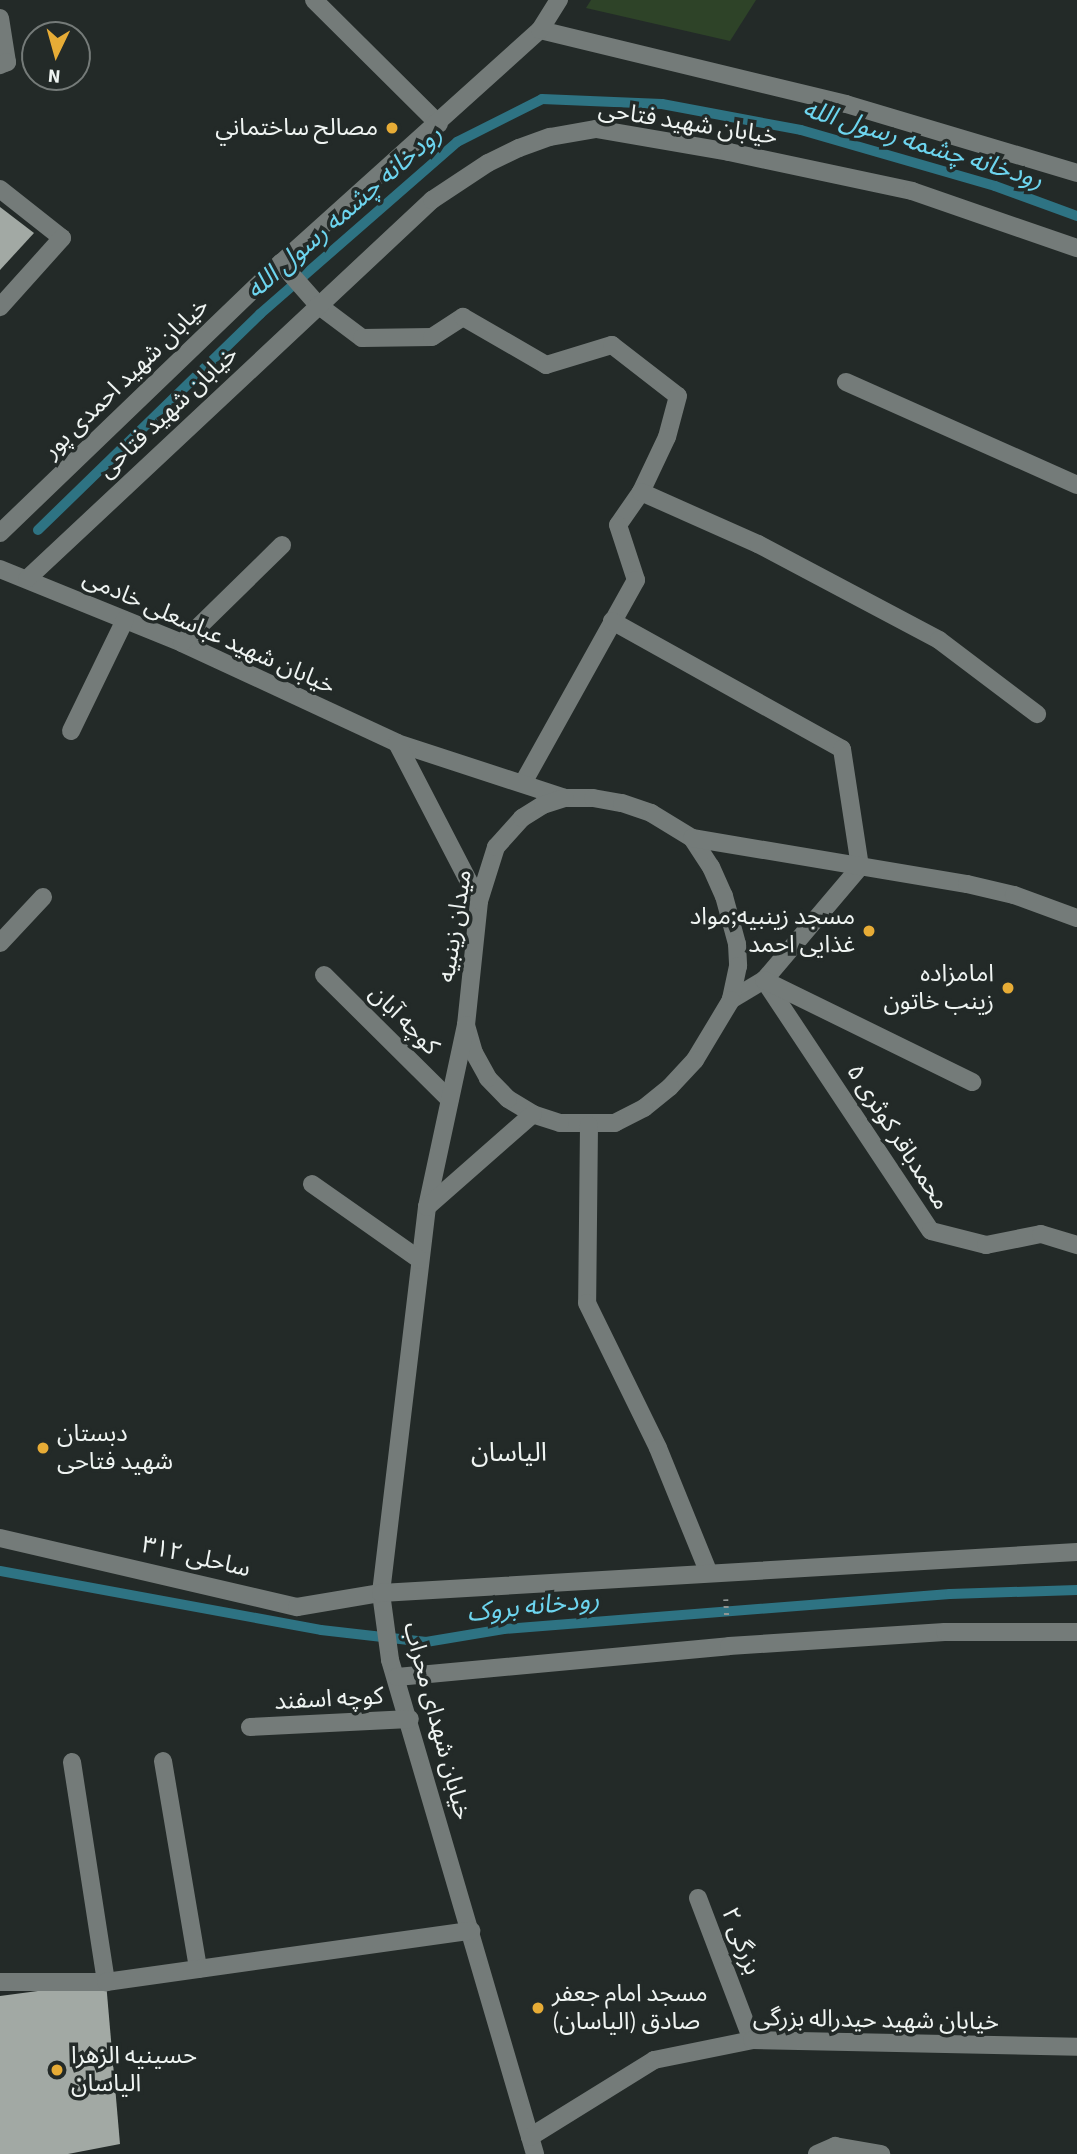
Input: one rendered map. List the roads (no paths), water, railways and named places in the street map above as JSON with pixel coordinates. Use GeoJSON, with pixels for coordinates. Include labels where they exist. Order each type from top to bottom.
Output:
{"type":"FeatureCollection","features":[{"type":"Feature","properties":{"kind":"street"},"geometry":{"type":"LineString","coordinates":[[314,0],[439,124]]}},
{"type":"Feature","properties":{"kind":"street","name":"خیابان شهید احمدی پور"},"geometry":{"type":"LineString","coordinates":[[0,533],[540,30],[559,0]]}},
{"type":"Feature","properties":{"kind":"street"},"geometry":{"type":"LineString","coordinates":[[0,18],[7,62],[0,65]]}},
{"type":"Feature","properties":{"kind":"street"},"geometry":{"type":"LineString","coordinates":[[540,30],[846,104],[1077,173]]}},
{"type":"Feature","properties":{"kind":"street","name":"خیابان شهید فتاحی"},"geometry":{"type":"LineString","coordinates":[[27,579],[315,302],[454,183],[519,148],[550,137],[596,130],[729,152],[912,191],[1077,248]]}},
{"type":"Feature","properties":{"kind":"street"},"geometry":{"type":"LineString","coordinates":[[0,189],[62,238],[0,307]]}},
{"type":"Feature","properties":{"kind":"street"},"geometry":{"type":"LineString","coordinates":[[284,266],[315,302],[362,338],[432,337],[463,317],[546,365],[612,345],[678,396],[667,437],[640,492],[618,525],[636,580],[523,783]]}},
{"type":"Feature","properties":{"kind":"street"},"geometry":{"type":"LineString","coordinates":[[846,382],[1077,485]]}},
{"type":"Feature","properties":{"kind":"street"},"geometry":{"type":"LineString","coordinates":[[640,492],[758,544],[939,640],[1037,714]]}},
{"type":"Feature","properties":{"kind":"street"},"geometry":{"type":"LineString","coordinates":[[182,643],[282,545]]}},
{"type":"Feature","properties":{"kind":"street","name":"خیابان شهید عباسعلی خادمی"},"geometry":{"type":"LineString","coordinates":[[0,569],[182,643],[397,743],[565,798]]}},
{"type":"Feature","properties":{"kind":"street"},"geometry":{"type":"LineString","coordinates":[[71,731],[125,620]]}},
{"type":"Feature","properties":{"kind":"street"},"geometry":{"type":"LineString","coordinates":[[612,621],[842,749],[860,867],[765,980],[731,1000]]}},
{"type":"Feature","properties":{"kind":"street"},"geometry":{"type":"LineString","coordinates":[[397,743],[479,901]]}},
{"type":"Feature","properties":{"kind":"street","name":"میدان زینبیه"},"geometry":{"type":"LineString","coordinates":[[593,797],[622,803],[651,813],[692,838],[711,867],[733,922],[738,966],[731,1000],[695,1060],[670,1087],[644,1108],[615,1123],[560,1124],[533,1114],[508,1099],[488,1078],[474,1053],[466,1026],[479,901],[496,847],[509,829],[543,806],[565,798],[593,797]]}},
{"type":"Feature","properties":{"kind":"street"},"geometry":{"type":"LineString","coordinates":[[692,838],[1014,895],[1077,918]]}},
{"type":"Feature","properties":{"kind":"street"},"geometry":{"type":"LineString","coordinates":[[0,943],[43,897]]}},
{"type":"Feature","properties":{"kind":"street","name":"کوچه آبان"},"geometry":{"type":"LineString","coordinates":[[324,975],[450,1100]]}},
{"type":"Feature","properties":{"kind":"street"},"geometry":{"type":"LineString","coordinates":[[765,980],[972,1082]]}},
{"type":"Feature","properties":{"kind":"street","name":"محمدباقر کوثری ۵"},"geometry":{"type":"LineString","coordinates":[[765,980],[930,1231],[986,1245],[1041,1234],[1077,1245]]}},
{"type":"Feature","properties":{"kind":"street","name":"خیابان شهدای محراب"},"geometry":{"type":"LineString","coordinates":[[466,1026],[427,1207],[381,1600],[394,1668],[533,2146]]}},
{"type":"Feature","properties":{"kind":"street"},"geometry":{"type":"LineString","coordinates":[[427,1207],[533,1114]]}},
{"type":"Feature","properties":{"kind":"street"},"geometry":{"type":"LineString","coordinates":[[589,1125],[587,1303],[658,1448],[708,1571]]}},
{"type":"Feature","properties":{"kind":"street"},"geometry":{"type":"LineString","coordinates":[[312,1184],[420,1260]]}},
{"type":"Feature","properties":{"kind":"street","name":"ساحلی ۳۱۲"},"geometry":{"type":"LineString","coordinates":[[0,1538],[297,1607],[708,1571],[1077,1552]]}},
{"type":"Feature","properties":{"kind":"street"},"geometry":{"type":"LineString","coordinates":[[394,1668],[945,1632],[1077,1632]]}},
{"type":"Feature","properties":{"kind":"street","name":"کوچه اسفند"},"geometry":{"type":"LineString","coordinates":[[250,1727],[410,1719]]}},
{"type":"Feature","properties":{"kind":"street"},"geometry":{"type":"LineString","coordinates":[[163,1761],[198,1969]]}},
{"type":"Feature","properties":{"kind":"street"},"geometry":{"type":"LineString","coordinates":[[72,1762],[106,1982]]}},
{"type":"Feature","properties":{"kind":"street","name":"بزرگی ۲"},"geometry":{"type":"LineString","coordinates":[[698,1898],[752,2040]]}},
{"type":"Feature","properties":{"kind":"street"},"geometry":{"type":"LineString","coordinates":[[0,1982],[106,1982],[471,1931]]}},
{"type":"Feature","properties":{"kind":"street","name":"خیابان شهید حیدراله بزرگی"},"geometry":{"type":"LineString","coordinates":[[533,2146],[654,2060],[752,2040],[1077,2047]]}},
{"type":"Feature","properties":{"kind":"street"},"geometry":{"type":"LineString","coordinates":[[817,2154],[835,2147],[881,2154]]}},
{"type":"Feature","properties":{"kind":"waterway","name":"رودخانه چشمه رسول الله"},"geometry":{"type":"LineString","coordinates":[[38,530],[260,314],[457,142],[542,99],[662,104],[801,130],[995,186],[1077,216]]}},
{"type":"Feature","properties":{"kind":"waterway","name":"رودخانه بروک"},"geometry":{"type":"LineString","coordinates":[[0,1571],[321,1630],[426,1642],[504,1629],[950,1594],[1077,1590]]}},
{"type":"Feature","properties":{"kind":"place","name":"مصالح ساختماني"},"geometry":{"type":"Point","coordinates":[392,128]}},
{"type":"Feature","properties":{"kind":"place","name":"مسجد زینبیه;مواد غذایی احمد"},"geometry":{"type":"Point","coordinates":[869,931]}},
{"type":"Feature","properties":{"kind":"place","name":"امامزاده زینب خاتون"},"geometry":{"type":"Point","coordinates":[1008,988]}},
{"type":"Feature","properties":{"kind":"place","name":"دبستان شهید فتاحی"},"geometry":{"type":"Point","coordinates":[43,1448]}},
{"type":"Feature","properties":{"kind":"place","name":"مسجد امام جعفر صادق (الیاسان)"},"geometry":{"type":"Point","coordinates":[538,2008]}},
{"type":"Feature","properties":{"kind":"place","name":"حسینیه الزهرا الیاسان"},"geometry":{"type":"Point","coordinates":[57,2070]}},
{"type":"Feature","properties":{"kind":"district","name":"الیاسان"},"geometry":{"type":"Point","coordinates":[509,1453]}}]}
